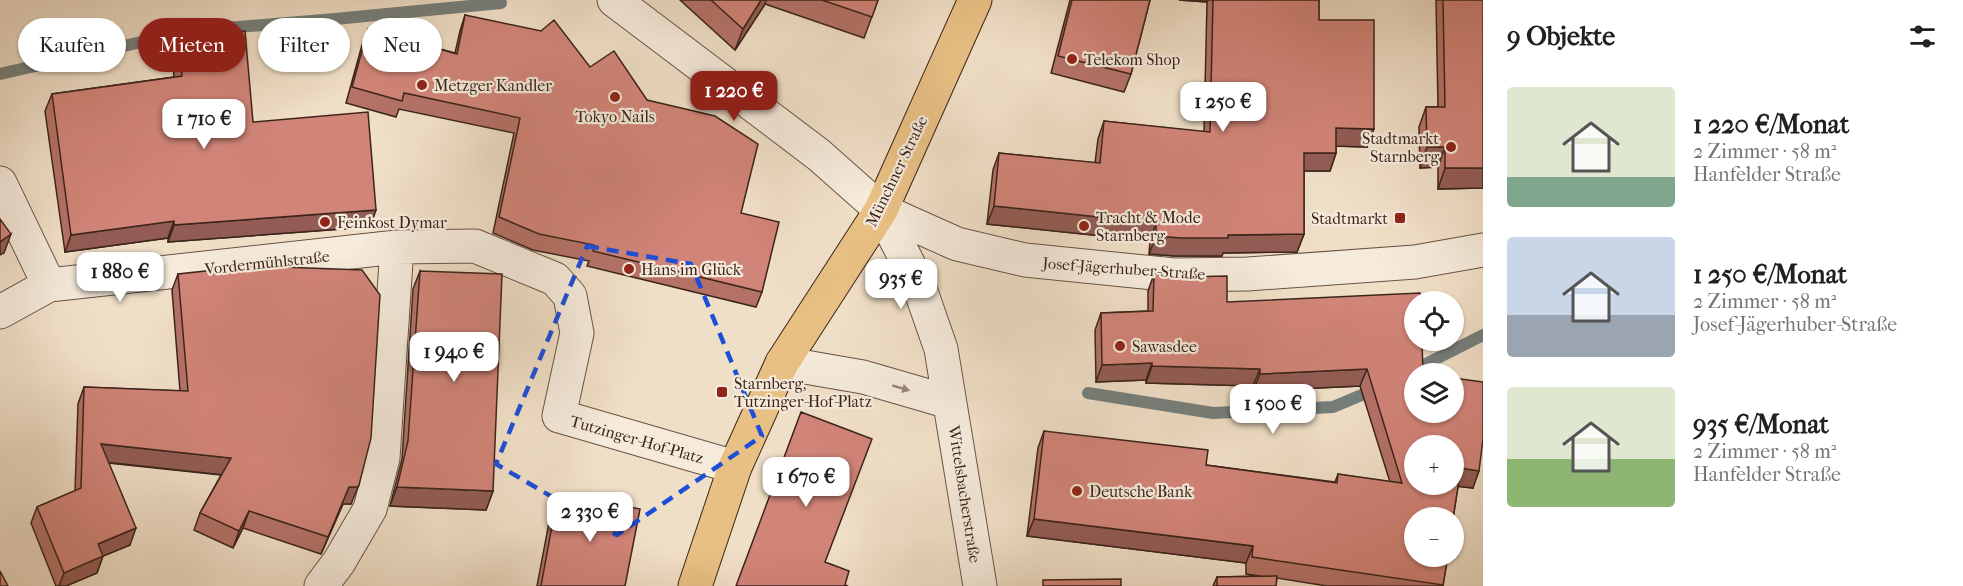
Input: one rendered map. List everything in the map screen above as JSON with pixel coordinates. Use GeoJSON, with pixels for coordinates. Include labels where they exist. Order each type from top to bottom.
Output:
{"type":"FeatureCollection","features":[{"type":"Feature","properties":{"kind":"main road","name":"Münchner Straße"},"geometry":{"type":"LineString","coordinates":[[695,586],[735,467],[782,363],[881,210],[975,0]]}},
{"type":"Feature","properties":{"kind":"street"},"geometry":{"type":"LineString","coordinates":[[614,0],[819,155],[881,210]]}},
{"type":"Feature","properties":{"kind":"street"},"geometry":{"type":"LineString","coordinates":[[0,183],[49,285]]}},
{"type":"Feature","properties":{"kind":"street","name":"Josef-Jägerhuber-Straße"},"geometry":{"type":"LineString","coordinates":[[881,210],[957,244],[1025,260],[1174,274],[1248,274],[1415,262],[1483,250]]}},
{"type":"Feature","properties":{"kind":"street","name":"Wittelsbacherstraße"},"geometry":{"type":"LineString","coordinates":[[881,210],[918,283],[941,349],[980,586]]}},
{"type":"Feature","properties":{"kind":"street","name":"Tutzinger-Hof-Platz"},"geometry":{"type":"LineString","coordinates":[[397,247],[475,246],[555,279],[570,296],[577,333],[559,416],[735,467]]}},
{"type":"Feature","properties":{"kind":"street"},"geometry":{"type":"LineString","coordinates":[[321,586],[339,562],[370,509],[383,458],[397,247]]}},
{"type":"Feature","properties":{"kind":"street","name":"Vordermühlstraße"},"geometry":{"type":"LineString","coordinates":[[0,312],[49,285],[397,247]]}},
{"type":"Feature","properties":{"kind":"street"},"geometry":{"type":"LineString","coordinates":[[782,363],[863,377],[950,402]]}},
{"type":"Feature","properties":{"kind":"highlighted area"},"geometry":{"type":"Polygon","coordinates":[[[587,246],[691,264],[762,436],[617,535],[496,464],[587,246]]]}},
{"type":"Feature","properties":{"kind":"building"},"geometry":{"type":"Polygon","coordinates":[[[711,0],[761,0],[743,29],[711,0]]]}},
{"type":"Feature","properties":{"kind":"building"},"geometry":{"type":"Polygon","coordinates":[[[822,0],[878,0],[872,17],[822,0]]]}},
{"type":"Feature","properties":{"kind":"building"},"geometry":{"type":"Polygon","coordinates":[[[1072,0],[1150,0],[1131,74],[1058,56],[1072,0]]]}},
{"type":"Feature","properties":{"kind":"building"},"geometry":{"type":"Polygon","coordinates":[[[1213,0],[1319,0],[1319,20],[1374,20],[1374,129],[1336,128],[1336,153],[1304,153],[1304,234],[1228,235],[1228,238],[1156,236],[1156,223],[994,206],[999,153],[1100,163],[1104,121],[1210,132],[1213,0]]]}},
{"type":"Feature","properties":{"kind":"building"},"geometry":{"type":"Polygon","coordinates":[[[1443,0],[1483,0],[1483,168],[1445,168],[1445,147],[1427,147],[1426,107],[1445,107],[1443,0]]]}},
{"type":"Feature","properties":{"kind":"building"},"geometry":{"type":"Polygon","coordinates":[[[465,15],[541,31],[554,20],[590,67],[614,51],[647,100],[715,116],[758,144],[741,213],[779,222],[762,292],[593,251],[594,245],[539,234],[499,217],[520,118],[404,93],[402,101],[352,87],[362,51],[362,72],[442,72],[442,50],[457,54],[465,15]]]}},
{"type":"Feature","properties":{"kind":"building"},"geometry":{"type":"Polygon","coordinates":[[[246,42],[253,122],[368,112],[376,210],[174,225],[174,221],[71,235],[52,94],[182,76],[182,72],[246,72],[246,42]]]}},
{"type":"Feature","properties":{"kind":"building"},"geometry":{"type":"Polygon","coordinates":[[[0,219],[11,234],[0,242],[0,219]]]}},
{"type":"Feature","properties":{"kind":"building"},"geometry":{"type":"Polygon","coordinates":[[[252,266],[362,270],[380,295],[371,438],[359,485],[349,487],[328,537],[249,511],[239,531],[200,513],[231,458],[101,444],[136,528],[98,544],[103,556],[64,573],[37,507],[81,488],[84,387],[188,391],[178,274],[252,266]]]}},
{"type":"Feature","properties":{"kind":"building"},"geometry":{"type":"Polygon","coordinates":[[[420,271],[502,274],[493,491],[397,487],[408,441],[420,271]]]}},
{"type":"Feature","properties":{"kind":"building"},"geometry":{"type":"Polygon","coordinates":[[[1154,274],[1180,277],[1227,276],[1227,302],[1404,294],[1404,351],[1422,351],[1423,363],[1404,363],[1404,423],[1464,423],[1464,379],[1483,382],[1483,439],[1479,471],[1464,468],[1464,435],[1404,435],[1404,495],[1457,495],[1455,507],[1404,507],[1404,567],[1446,567],[1443,585],[1252,557],[1253,546],[1034,519],[1044,431],[1208,450],[1206,465],[1337,483],[1338,474],[1402,483],[1367,369],[1260,374],[1260,369],[1152,366],[1152,363],[1102,365],[1101,313],[1153,311],[1154,274]]]}},
{"type":"Feature","properties":{"kind":"building"},"geometry":{"type":"Polygon","coordinates":[[[801,412],[872,439],[825,562],[849,571],[845,585],[848,586],[736,586],[801,412]]]}},
{"type":"Feature","properties":{"kind":"building"},"geometry":{"type":"Polygon","coordinates":[[[558,493],[640,509],[625,586],[541,586],[558,493]]]}},
{"type":"Feature","properties":{"kind":"building"},"geometry":{"type":"Polygon","coordinates":[[[0,571],[8,586],[0,586],[0,571]]]}},
{"type":"Feature","properties":{"kind":"building"},"geometry":{"type":"Polygon","coordinates":[[[1277,576],[1276,586],[1217,586],[1217,577],[1277,576]]]}},
{"type":"Feature","properties":{"kind":"building"},"geometry":{"type":"Polygon","coordinates":[[[1121,579],[1121,586],[1043,586],[1043,580],[1121,579]]]}},
{"type":"Feature","properties":{"kind":"waterway"},"geometry":{"type":"LineString","coordinates":[[0,74],[190,31],[501,3]]}},
{"type":"Feature","properties":{"kind":"waterway"},"geometry":{"type":"LineString","coordinates":[[1428,363],[1483,335]]}},
{"type":"Feature","properties":{"kind":"waterway"},"geometry":{"type":"LineString","coordinates":[[1088,393],[1213,413],[1333,407],[1376,389]]}},
{"type":"Feature","properties":{"kind":"place","name":"Telekom Shop"},"geometry":{"type":"Point","coordinates":[1072,59]}},
{"type":"Feature","properties":{"kind":"place","name":"Metzger Kandler"},"geometry":{"type":"Point","coordinates":[422,85]}},
{"type":"Feature","properties":{"kind":"place","name":"Tokyo Nails"},"geometry":{"type":"Point","coordinates":[615,97]}},
{"type":"Feature","properties":{"kind":"place","name":"Stadtmarkt Starnberg"},"geometry":{"type":"Point","coordinates":[1451,147]}},
{"type":"Feature","properties":{"kind":"place","name":"Stadtmarkt"},"geometry":{"type":"Point","coordinates":[1400,218]}},
{"type":"Feature","properties":{"kind":"place","name":"Feinkost Dymar"},"geometry":{"type":"Point","coordinates":[325,222]}},
{"type":"Feature","properties":{"kind":"place","name":"Tracht & Mode Starnberg"},"geometry":{"type":"Point","coordinates":[1084,226]}},
{"type":"Feature","properties":{"kind":"place","name":"Hans im Glück"},"geometry":{"type":"Point","coordinates":[629,269]}},
{"type":"Feature","properties":{"kind":"place","name":"Sawasdee"},"geometry":{"type":"Point","coordinates":[1120,346]}},
{"type":"Feature","properties":{"kind":"place","name":"Starnberg, Tutzinger-Hof-Platz"},"geometry":{"type":"Point","coordinates":[722,392]}},
{"type":"Feature","properties":{"kind":"place","name":"Deutsche Bank"},"geometry":{"type":"Point","coordinates":[1077,491]}}]}
